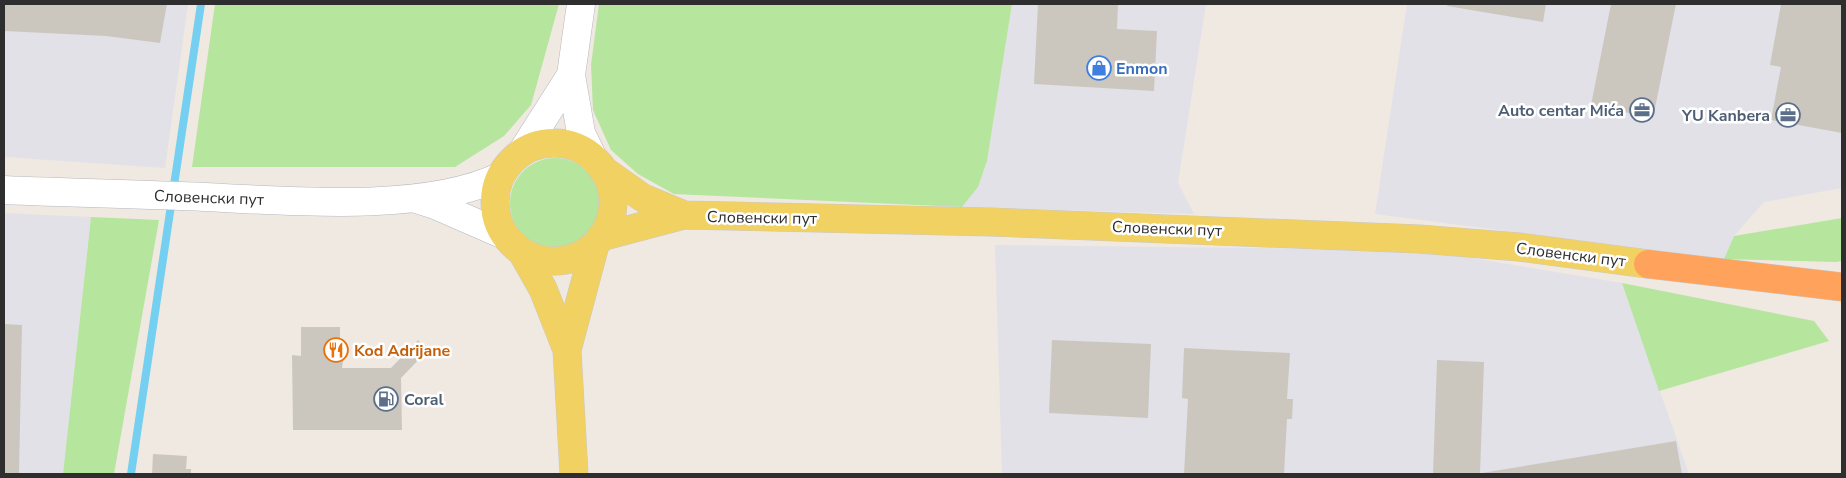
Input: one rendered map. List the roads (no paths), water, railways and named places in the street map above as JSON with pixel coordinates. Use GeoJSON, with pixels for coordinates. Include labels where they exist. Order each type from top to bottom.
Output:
{"type":"FeatureCollection","features":[{"type":"Feature","properties":{"kind":"highway"},"geometry":{"type":"LineString","coordinates":[[1648,264],[1842,287]]}},
{"type":"Feature","properties":{"kind":"highway"},"geometry":{"type":"LineString","coordinates":[[1808,282],[1842,282]]}},
{"type":"Feature","properties":{"kind":"main road"},"geometry":{"type":"LineString","coordinates":[[567,350],[542,290],[495,212],[494,200],[501,176],[510,163],[522,152],[540,145],[558,143],[582,151],[597,164],[608,179],[613,203],[608,226],[598,241],[567,350],[574,474]]}},
{"type":"Feature","properties":{"kind":"main road","name":"Словенски пут"},"geometry":{"type":"LineString","coordinates":[[597,164],[644,198],[684,215]]}},
{"type":"Feature","properties":{"kind":"main road","name":"Словенски пут"},"geometry":{"type":"LineString","coordinates":[[598,241],[684,215],[1029,223],[1419,239],[1519,247],[1648,264]]}},
{"type":"Feature","properties":{"kind":"main road"},"geometry":{"type":"LineString","coordinates":[[513,244],[547,261],[560,261],[578,256],[598,241]]}},
{"type":"Feature","properties":{"kind":"street"},"geometry":{"type":"LineString","coordinates":[[581,4],[572,75],[581,133],[597,164]]}},
{"type":"Feature","properties":{"kind":"street"},"geometry":{"type":"LineString","coordinates":[[522,152],[572,75]]}},
{"type":"Feature","properties":{"kind":"street","name":"Словенски пут"},"geometry":{"type":"LineString","coordinates":[[4,190],[306,201],[414,199],[473,188],[501,176]]}},
{"type":"Feature","properties":{"kind":"street","name":"Словенски пут"},"geometry":{"type":"LineString","coordinates":[[414,199],[436,205],[513,244]]}},
{"type":"Feature","properties":{"kind":"waterway"},"geometry":{"type":"LineString","coordinates":[[131,474],[201,4]]}},
{"type":"Feature","properties":{"kind":"place","name":"Enmon"},"geometry":{"type":"Point","coordinates":[1099,68]}},
{"type":"Feature","properties":{"kind":"place","name":"Auto centar Mića"},"geometry":{"type":"Point","coordinates":[1642,110]}},
{"type":"Feature","properties":{"kind":"place","name":"YU Kanbera"},"geometry":{"type":"Point","coordinates":[1788,115]}},
{"type":"Feature","properties":{"kind":"place","name":"Kod Adrijane"},"geometry":{"type":"Point","coordinates":[336,350]}},
{"type":"Feature","properties":{"kind":"place","name":"Coral"},"geometry":{"type":"Point","coordinates":[386,399]}}]}
